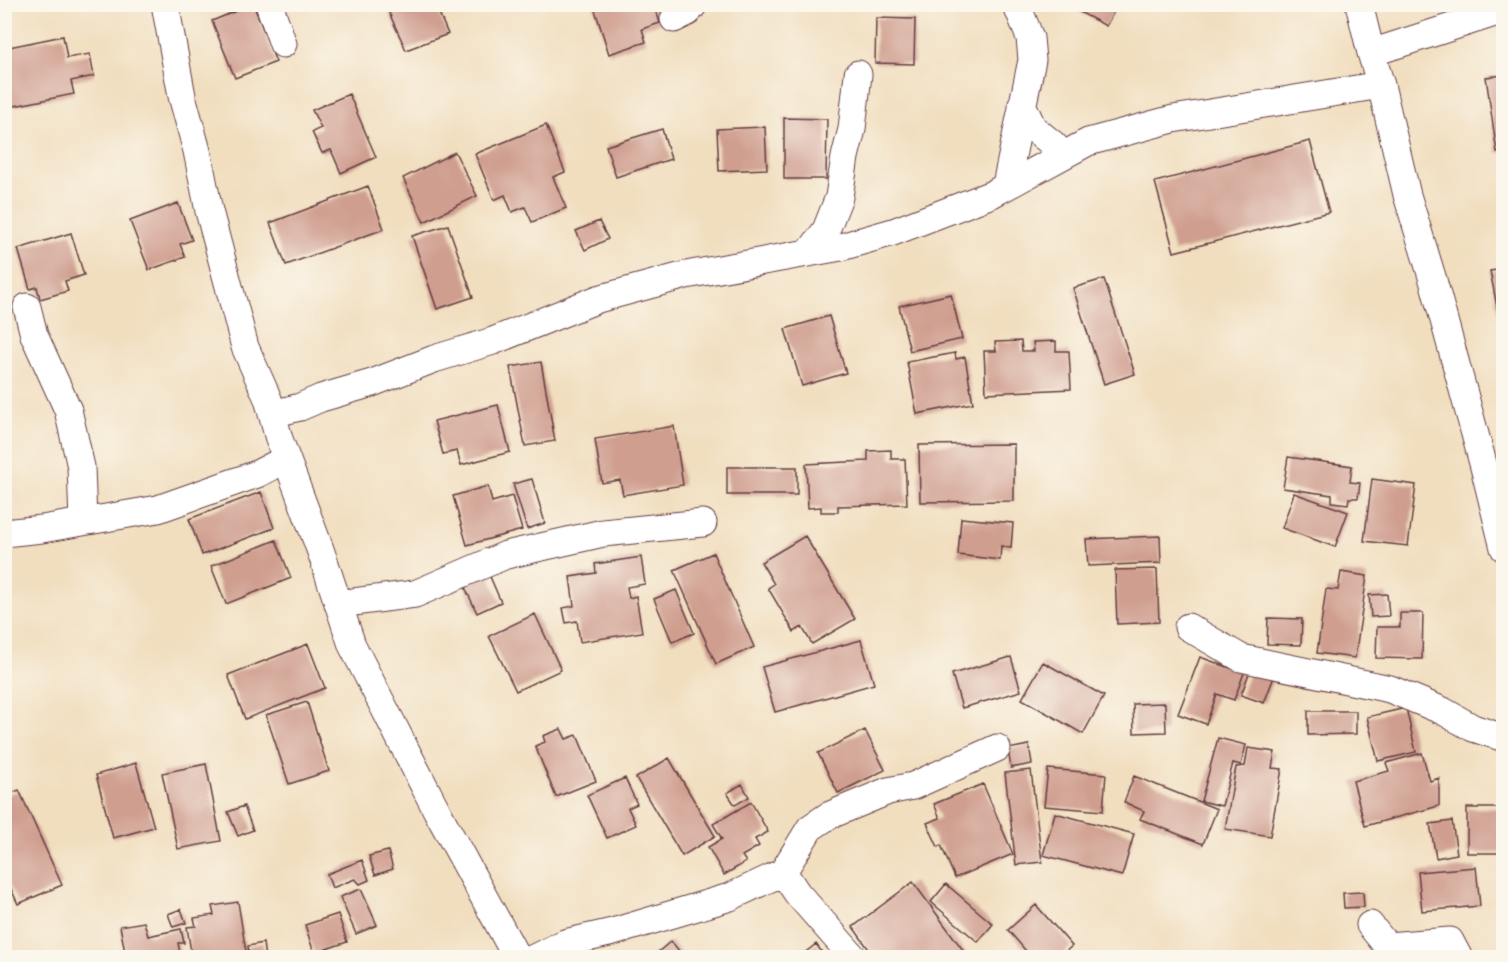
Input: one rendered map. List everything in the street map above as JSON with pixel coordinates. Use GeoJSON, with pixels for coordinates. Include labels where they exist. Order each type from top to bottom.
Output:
{"type":"FeatureCollection","features":[{"type":"Feature","properties":{"kind":"street"},"geometry":{"type":"LineString","coordinates":[[165,4],[175,51],[176,70],[197,151],[209,211],[245,347],[267,399],[352,645],[437,811],[518,957]]}},
{"type":"Feature","properties":{"kind":"street"},"geometry":{"type":"LineString","coordinates":[[269,4],[284,44]]}},
{"type":"Feature","properties":{"kind":"street"},"geometry":{"type":"LineString","coordinates":[[1006,185],[1032,60],[1030,38],[1015,4]]}},
{"type":"Feature","properties":{"kind":"street"},"geometry":{"type":"LineString","coordinates":[[1359,4],[1407,195],[1484,466],[1503,548]]}},
{"type":"Feature","properties":{"kind":"street"},"geometry":{"type":"LineString","coordinates":[[1371,53],[1503,10]]}},
{"type":"Feature","properties":{"kind":"street"},"geometry":{"type":"LineString","coordinates":[[809,253],[826,230],[839,197],[852,129],[858,74]]}},
{"type":"Feature","properties":{"kind":"street"},"geometry":{"type":"LineString","coordinates":[[272,414],[300,407],[434,359],[493,341],[598,299],[686,275],[841,247],[893,232],[992,194],[1088,142],[1173,119],[1381,85]]}},
{"type":"Feature","properties":{"kind":"street"},"geometry":{"type":"LineString","coordinates":[[1022,104],[1033,128],[1054,145],[1061,155]]}},
{"type":"Feature","properties":{"kind":"street"},"geometry":{"type":"LineString","coordinates":[[27,307],[34,335],[68,410],[81,466],[83,521]]}},
{"type":"Feature","properties":{"kind":"street"},"geometry":{"type":"LineString","coordinates":[[5,530],[42,529],[158,509],[257,474],[286,459]]}},
{"type":"Feature","properties":{"kind":"street"},"geometry":{"type":"LineString","coordinates":[[338,604],[415,594],[506,555],[603,532],[703,524]]}},
{"type":"Feature","properties":{"kind":"street"},"geometry":{"type":"LineString","coordinates":[[1188,627],[1241,658],[1390,689],[1443,711],[1473,728],[1503,738]]}},
{"type":"Feature","properties":{"kind":"street"},"geometry":{"type":"LineString","coordinates":[[534,957],[565,943],[613,932],[730,897],[783,872],[810,828],[828,816],[888,791],[914,786],[997,748]]}},
{"type":"Feature","properties":{"kind":"street"},"geometry":{"type":"LineString","coordinates":[[783,872],[797,893],[854,957]]}},
{"type":"Feature","properties":{"kind":"street"},"geometry":{"type":"LineString","coordinates":[[1370,925],[1387,946],[1450,941],[1459,957]]}},
{"type":"Feature","properties":{"kind":"building"},"geometry":{"type":"Polygon","coordinates":[[[253,4],[276,62],[235,78],[212,21],[253,4]]]}},
{"type":"Feature","properties":{"kind":"building"},"geometry":{"type":"Polygon","coordinates":[[[385,4],[435,4],[448,34],[406,50],[385,4]]]}},
{"type":"Feature","properties":{"kind":"building"},"geometry":{"type":"Polygon","coordinates":[[[593,4],[641,4],[642,7],[654,4],[660,23],[642,29],[646,42],[609,54],[593,4]]]}},
{"type":"Feature","properties":{"kind":"building"},"geometry":{"type":"Polygon","coordinates":[[[1074,4],[1118,4],[1106,26],[1072,8],[1074,4]]]}},
{"type":"Feature","properties":{"kind":"building"},"geometry":{"type":"Polygon","coordinates":[[[876,18],[915,19],[914,64],[875,63],[876,18]]]}},
{"type":"Feature","properties":{"kind":"building"},"geometry":{"type":"Polygon","coordinates":[[[63,36],[67,58],[90,54],[94,76],[71,81],[74,94],[9,107],[4,83],[4,48],[63,36]]]}},
{"type":"Feature","properties":{"kind":"building"},"geometry":{"type":"Polygon","coordinates":[[[1504,75],[1504,152],[1497,153],[1486,77],[1504,75]]]}},
{"type":"Feature","properties":{"kind":"building"},"geometry":{"type":"Polygon","coordinates":[[[349,94],[376,157],[341,173],[331,150],[322,153],[312,132],[321,128],[312,110],[349,94]]]}},
{"type":"Feature","properties":{"kind":"building"},"geometry":{"type":"Polygon","coordinates":[[[784,118],[827,119],[826,179],[784,179],[784,118]]]}},
{"type":"Feature","properties":{"kind":"building"},"geometry":{"type":"Polygon","coordinates":[[[546,125],[565,172],[553,177],[566,208],[532,222],[525,207],[512,212],[505,195],[494,200],[475,154],[546,125]]]}},
{"type":"Feature","properties":{"kind":"building"},"geometry":{"type":"Polygon","coordinates":[[[765,127],[767,169],[719,171],[717,129],[765,127]]]}},
{"type":"Feature","properties":{"kind":"building"},"geometry":{"type":"Polygon","coordinates":[[[662,129],[671,159],[616,177],[606,146],[662,129]]]}},
{"type":"Feature","properties":{"kind":"building"},"geometry":{"type":"Polygon","coordinates":[[[1310,141],[1329,212],[1174,252],[1155,182],[1310,141]]]}},
{"type":"Feature","properties":{"kind":"building"},"geometry":{"type":"Polygon","coordinates":[[[455,152],[477,196],[424,222],[403,178],[455,152]]]}},
{"type":"Feature","properties":{"kind":"building"},"geometry":{"type":"Polygon","coordinates":[[[368,186],[384,229],[286,265],[270,223],[368,186]]]}},
{"type":"Feature","properties":{"kind":"building"},"geometry":{"type":"Polygon","coordinates":[[[178,203],[192,240],[180,244],[185,257],[149,270],[130,221],[178,203]]]}},
{"type":"Feature","properties":{"kind":"building"},"geometry":{"type":"Polygon","coordinates":[[[599,221],[608,239],[585,250],[576,231],[599,221]]]}},
{"type":"Feature","properties":{"kind":"building"},"geometry":{"type":"Polygon","coordinates":[[[448,225],[473,297],[437,309],[412,236],[448,225]]]}},
{"type":"Feature","properties":{"kind":"building"},"geometry":{"type":"Polygon","coordinates":[[[71,233],[84,275],[65,281],[68,291],[40,299],[37,287],[30,289],[18,249],[71,233]]]}},
{"type":"Feature","properties":{"kind":"building"},"geometry":{"type":"Polygon","coordinates":[[[1504,269],[1504,332],[1502,332],[1490,271],[1504,269]]]}},
{"type":"Feature","properties":{"kind":"building"},"geometry":{"type":"Polygon","coordinates":[[[1104,279],[1135,374],[1104,384],[1073,288],[1104,279]]]}},
{"type":"Feature","properties":{"kind":"building"},"geometry":{"type":"Polygon","coordinates":[[[951,294],[962,339],[910,351],[899,306],[951,294]]]}},
{"type":"Feature","properties":{"kind":"building"},"geometry":{"type":"Polygon","coordinates":[[[829,316],[846,373],[802,386],[785,329],[829,316]]]}},
{"type":"Feature","properties":{"kind":"building"},"geometry":{"type":"Polygon","coordinates":[[[1021,341],[1022,351],[1034,351],[1033,342],[1056,341],[1056,351],[1069,351],[1071,389],[986,393],[984,351],[996,351],[995,342],[1021,341]]]}},
{"type":"Feature","properties":{"kind":"building"},"geometry":{"type":"Polygon","coordinates":[[[955,353],[956,359],[965,357],[973,403],[917,414],[907,362],[955,353]]]}},
{"type":"Feature","properties":{"kind":"building"},"geometry":{"type":"Polygon","coordinates":[[[541,362],[555,441],[525,446],[510,367],[541,362]]]}},
{"type":"Feature","properties":{"kind":"building"},"geometry":{"type":"Polygon","coordinates":[[[498,405],[510,452],[461,465],[457,451],[443,454],[434,421],[498,405]]]}},
{"type":"Feature","properties":{"kind":"building"},"geometry":{"type":"Polygon","coordinates":[[[674,426],[683,485],[623,495],[620,480],[602,483],[595,439],[674,426]]]}},
{"type":"Feature","properties":{"kind":"building"},"geometry":{"type":"Polygon","coordinates":[[[1014,444],[1014,501],[920,502],[919,445],[1014,444]]]}},
{"type":"Feature","properties":{"kind":"building"},"geometry":{"type":"Polygon","coordinates":[[[891,450],[891,459],[905,459],[907,504],[838,506],[838,512],[821,512],[821,507],[808,508],[806,464],[868,461],[868,451],[891,450]]]}},
{"type":"Feature","properties":{"kind":"building"},"geometry":{"type":"Polygon","coordinates":[[[1288,457],[1352,466],[1350,482],[1360,483],[1358,498],[1349,498],[1348,504],[1332,502],[1332,495],[1283,488],[1288,457]]]}},
{"type":"Feature","properties":{"kind":"building"},"geometry":{"type":"Polygon","coordinates":[[[727,467],[797,467],[797,495],[727,495],[727,467]]]}},
{"type":"Feature","properties":{"kind":"building"},"geometry":{"type":"Polygon","coordinates":[[[532,479],[545,523],[527,529],[513,484],[532,479]]]}},
{"type":"Feature","properties":{"kind":"building"},"geometry":{"type":"Polygon","coordinates":[[[1372,479],[1416,485],[1408,546],[1364,541],[1372,479]]]}},
{"type":"Feature","properties":{"kind":"building"},"geometry":{"type":"Polygon","coordinates":[[[488,486],[492,502],[512,496],[522,530],[467,545],[453,496],[488,486]]]}},
{"type":"Feature","properties":{"kind":"building"},"geometry":{"type":"Polygon","coordinates":[[[261,492],[274,528],[202,555],[189,519],[261,492]]]}},
{"type":"Feature","properties":{"kind":"building"},"geometry":{"type":"Polygon","coordinates":[[[1294,493],[1348,512],[1335,547],[1282,528],[1294,493]]]}},
{"type":"Feature","properties":{"kind":"building"},"geometry":{"type":"Polygon","coordinates":[[[961,518],[1013,523],[1011,548],[1001,546],[1000,560],[958,555],[961,518]]]}},
{"type":"Feature","properties":{"kind":"building"},"geometry":{"type":"Polygon","coordinates":[[[805,536],[855,619],[812,644],[802,627],[794,632],[768,588],[774,584],[761,562],[805,536]]]}},
{"type":"Feature","properties":{"kind":"building"},"geometry":{"type":"Polygon","coordinates":[[[1160,536],[1161,563],[1088,566],[1086,539],[1160,536]]]}},
{"type":"Feature","properties":{"kind":"building"},"geometry":{"type":"Polygon","coordinates":[[[276,540],[291,578],[226,604],[211,566],[276,540]]]}},
{"type":"Feature","properties":{"kind":"building"},"geometry":{"type":"Polygon","coordinates":[[[713,553],[754,647],[716,664],[674,570],[713,553]]]}},
{"type":"Feature","properties":{"kind":"building"},"geometry":{"type":"Polygon","coordinates":[[[641,557],[645,584],[627,587],[629,598],[636,596],[642,632],[580,642],[577,621],[566,623],[563,608],[574,606],[570,577],[596,573],[595,564],[641,557]]]}},
{"type":"Feature","properties":{"kind":"building"},"geometry":{"type":"Polygon","coordinates":[[[1157,569],[1159,622],[1117,624],[1115,570],[1157,569]]]}},
{"type":"Feature","properties":{"kind":"building"},"geometry":{"type":"Polygon","coordinates":[[[488,572],[501,602],[477,613],[463,583],[488,572]]]}},
{"type":"Feature","properties":{"kind":"building"},"geometry":{"type":"Polygon","coordinates":[[[1341,572],[1367,576],[1355,658],[1317,653],[1326,589],[1338,590],[1341,572]]]}},
{"type":"Feature","properties":{"kind":"building"},"geometry":{"type":"Polygon","coordinates":[[[676,590],[694,633],[672,642],[654,599],[676,590]]]}},
{"type":"Feature","properties":{"kind":"building"},"geometry":{"type":"Polygon","coordinates":[[[1387,594],[1389,616],[1371,617],[1369,595],[1387,594]]]}},
{"type":"Feature","properties":{"kind":"building"},"geometry":{"type":"Polygon","coordinates":[[[1400,613],[1423,613],[1422,659],[1376,658],[1377,627],[1400,627],[1400,613]]]}},
{"type":"Feature","properties":{"kind":"building"},"geometry":{"type":"Polygon","coordinates":[[[535,614],[561,670],[516,691],[489,636],[535,614]]]}},
{"type":"Feature","properties":{"kind":"building"},"geometry":{"type":"Polygon","coordinates":[[[1268,618],[1302,619],[1301,645],[1267,644],[1268,618]]]}},
{"type":"Feature","properties":{"kind":"building"},"geometry":{"type":"Polygon","coordinates":[[[861,640],[874,684],[775,712],[762,667],[861,640]]]}},
{"type":"Feature","properties":{"kind":"building"},"geometry":{"type":"Polygon","coordinates":[[[308,644],[325,688],[245,719],[228,675],[308,644]]]}},
{"type":"Feature","properties":{"kind":"building"},"geometry":{"type":"Polygon","coordinates":[[[1011,657],[1021,691],[962,708],[952,674],[1011,657]]]}},
{"type":"Feature","properties":{"kind":"building"},"geometry":{"type":"Polygon","coordinates":[[[1200,657],[1244,673],[1234,700],[1217,694],[1206,724],[1178,714],[1200,657]]]}},
{"type":"Feature","properties":{"kind":"building"},"geometry":{"type":"Polygon","coordinates":[[[1043,662],[1104,696],[1083,734],[1022,699],[1043,662]]]}},
{"type":"Feature","properties":{"kind":"building"},"geometry":{"type":"Polygon","coordinates":[[[1251,668],[1274,677],[1264,703],[1241,695],[1251,668]]]}},
{"type":"Feature","properties":{"kind":"building"},"geometry":{"type":"Polygon","coordinates":[[[307,702],[329,771],[289,784],[266,715],[307,702]]]}},
{"type":"Feature","properties":{"kind":"building"},"geometry":{"type":"Polygon","coordinates":[[[1165,703],[1166,732],[1134,733],[1133,704],[1165,703]]]}},
{"type":"Feature","properties":{"kind":"building"},"geometry":{"type":"Polygon","coordinates":[[[1406,708],[1416,752],[1378,761],[1367,717],[1406,708]]]}},
{"type":"Feature","properties":{"kind":"building"},"geometry":{"type":"Polygon","coordinates":[[[1308,711],[1356,711],[1356,734],[1308,735],[1308,711]]]}},
{"type":"Feature","properties":{"kind":"building"},"geometry":{"type":"Polygon","coordinates":[[[561,729],[566,739],[577,735],[596,781],[556,797],[535,746],[545,742],[543,736],[561,729]]]}},
{"type":"Feature","properties":{"kind":"building"},"geometry":{"type":"Polygon","coordinates":[[[865,730],[885,770],[838,793],[818,753],[865,730]]]}},
{"type":"Feature","properties":{"kind":"building"},"geometry":{"type":"Polygon","coordinates":[[[1218,738],[1246,745],[1241,765],[1233,763],[1222,806],[1201,801],[1218,738]]]}},
{"type":"Feature","properties":{"kind":"building"},"geometry":{"type":"Polygon","coordinates":[[[1029,745],[1032,764],[1011,768],[1008,749],[1029,745]]]}},
{"type":"Feature","properties":{"kind":"building"},"geometry":{"type":"Polygon","coordinates":[[[1248,748],[1275,752],[1272,768],[1282,769],[1270,836],[1225,829],[1236,767],[1245,766],[1248,748]]]}},
{"type":"Feature","properties":{"kind":"building"},"geometry":{"type":"Polygon","coordinates":[[[1422,753],[1430,781],[1439,778],[1439,806],[1365,826],[1353,781],[1389,771],[1386,763],[1422,753]]]}},
{"type":"Feature","properties":{"kind":"building"},"geometry":{"type":"Polygon","coordinates":[[[669,758],[715,836],[682,856],[636,778],[669,758]]]}},
{"type":"Feature","properties":{"kind":"building"},"geometry":{"type":"Polygon","coordinates":[[[136,763],[154,827],[113,838],[96,775],[136,763]]]}},
{"type":"Feature","properties":{"kind":"building"},"geometry":{"type":"Polygon","coordinates":[[[206,764],[221,841],[178,849],[162,773],[206,764]]]}},
{"type":"Feature","properties":{"kind":"building"},"geometry":{"type":"Polygon","coordinates":[[[1048,769],[1106,774],[1103,811],[1044,806],[1048,769]]]}},
{"type":"Feature","properties":{"kind":"building"},"geometry":{"type":"Polygon","coordinates":[[[1031,770],[1042,862],[1016,865],[1005,773],[1031,770]]]}},
{"type":"Feature","properties":{"kind":"building"},"geometry":{"type":"Polygon","coordinates":[[[1134,776],[1217,809],[1203,844],[1140,819],[1144,811],[1124,802],[1134,776]]]}},
{"type":"Feature","properties":{"kind":"building"},"geometry":{"type":"Polygon","coordinates":[[[625,778],[637,804],[628,808],[636,825],[607,838],[587,795],[625,778]]]}},
{"type":"Feature","properties":{"kind":"building"},"geometry":{"type":"Polygon","coordinates":[[[742,784],[749,797],[735,805],[727,793],[742,784]]]}},
{"type":"Feature","properties":{"kind":"building"},"geometry":{"type":"Polygon","coordinates":[[[983,784],[1013,854],[955,878],[941,845],[938,847],[927,823],[940,818],[934,804],[983,784]]]}},
{"type":"Feature","properties":{"kind":"building"},"geometry":{"type":"Polygon","coordinates":[[[19,790],[62,885],[18,904],[4,874],[4,796],[19,790]]]}},
{"type":"Feature","properties":{"kind":"building"},"geometry":{"type":"Polygon","coordinates":[[[751,802],[768,832],[755,839],[759,846],[742,856],[746,862],[724,875],[708,847],[722,839],[713,824],[751,802]]]}},
{"type":"Feature","properties":{"kind":"building"},"geometry":{"type":"Polygon","coordinates":[[[244,806],[253,830],[238,836],[228,812],[244,806]]]}},
{"type":"Feature","properties":{"kind":"building"},"geometry":{"type":"Polygon","coordinates":[[[1467,808],[1504,808],[1504,853],[1467,853],[1467,808]]]}},
{"type":"Feature","properties":{"kind":"building"},"geometry":{"type":"Polygon","coordinates":[[[1055,813],[1134,834],[1122,876],[1043,855],[1055,813]]]}},
{"type":"Feature","properties":{"kind":"building"},"geometry":{"type":"Polygon","coordinates":[[[1452,821],[1457,854],[1436,858],[1430,824],[1452,821]]]}},
{"type":"Feature","properties":{"kind":"building"},"geometry":{"type":"Polygon","coordinates":[[[388,851],[393,869],[375,875],[369,856],[388,851]]]}},
{"type":"Feature","properties":{"kind":"building"},"geometry":{"type":"Polygon","coordinates":[[[362,860],[369,880],[360,884],[355,879],[332,888],[327,874],[362,860]]]}},
{"type":"Feature","properties":{"kind":"building"},"geometry":{"type":"Polygon","coordinates":[[[1476,867],[1480,906],[1422,911],[1418,872],[1476,867]]]}},
{"type":"Feature","properties":{"kind":"building"},"geometry":{"type":"Polygon","coordinates":[[[913,882],[969,958],[875,958],[853,927],[913,882]]]}},
{"type":"Feature","properties":{"kind":"building"},"geometry":{"type":"Polygon","coordinates":[[[946,884],[993,924],[978,942],[931,902],[946,884]]]}},
{"type":"Feature","properties":{"kind":"building"},"geometry":{"type":"Polygon","coordinates":[[[361,889],[377,925],[356,934],[340,897],[361,889]]]}},
{"type":"Feature","properties":{"kind":"building"},"geometry":{"type":"Polygon","coordinates":[[[1363,892],[1364,907],[1344,908],[1343,893],[1363,892]]]}},
{"type":"Feature","properties":{"kind":"building"},"geometry":{"type":"Polygon","coordinates":[[[238,902],[247,958],[192,958],[187,927],[196,926],[194,918],[214,915],[212,906],[238,902]]]}},
{"type":"Feature","properties":{"kind":"building"},"geometry":{"type":"Polygon","coordinates":[[[1036,905],[1072,946],[1058,958],[1032,958],[1008,930],[1036,905]]]}},
{"type":"Feature","properties":{"kind":"building"},"geometry":{"type":"Polygon","coordinates":[[[181,909],[186,923],[173,927],[168,914],[181,909]]]}},
{"type":"Feature","properties":{"kind":"building"},"geometry":{"type":"Polygon","coordinates":[[[338,914],[347,942],[314,953],[305,925],[338,914]]]}},
{"type":"Feature","properties":{"kind":"building"},"geometry":{"type":"Polygon","coordinates":[[[144,922],[148,936],[181,929],[184,943],[178,943],[181,958],[126,958],[120,926],[144,922]]]}},
{"type":"Feature","properties":{"kind":"building"},"geometry":{"type":"Polygon","coordinates":[[[671,941],[685,958],[651,958],[671,941]]]}},
{"type":"Feature","properties":{"kind":"building"},"geometry":{"type":"Polygon","coordinates":[[[263,943],[265,958],[249,958],[248,946],[263,943]]]}},
{"type":"Feature","properties":{"kind":"building"},"geometry":{"type":"Polygon","coordinates":[[[816,944],[826,958],[798,958],[816,944]]]}},
{"type":"Feature","properties":{"kind":"building"},"geometry":{"type":"Polygon","coordinates":[[[121,950],[123,958],[94,958],[94,957],[121,950]]]}}]}
